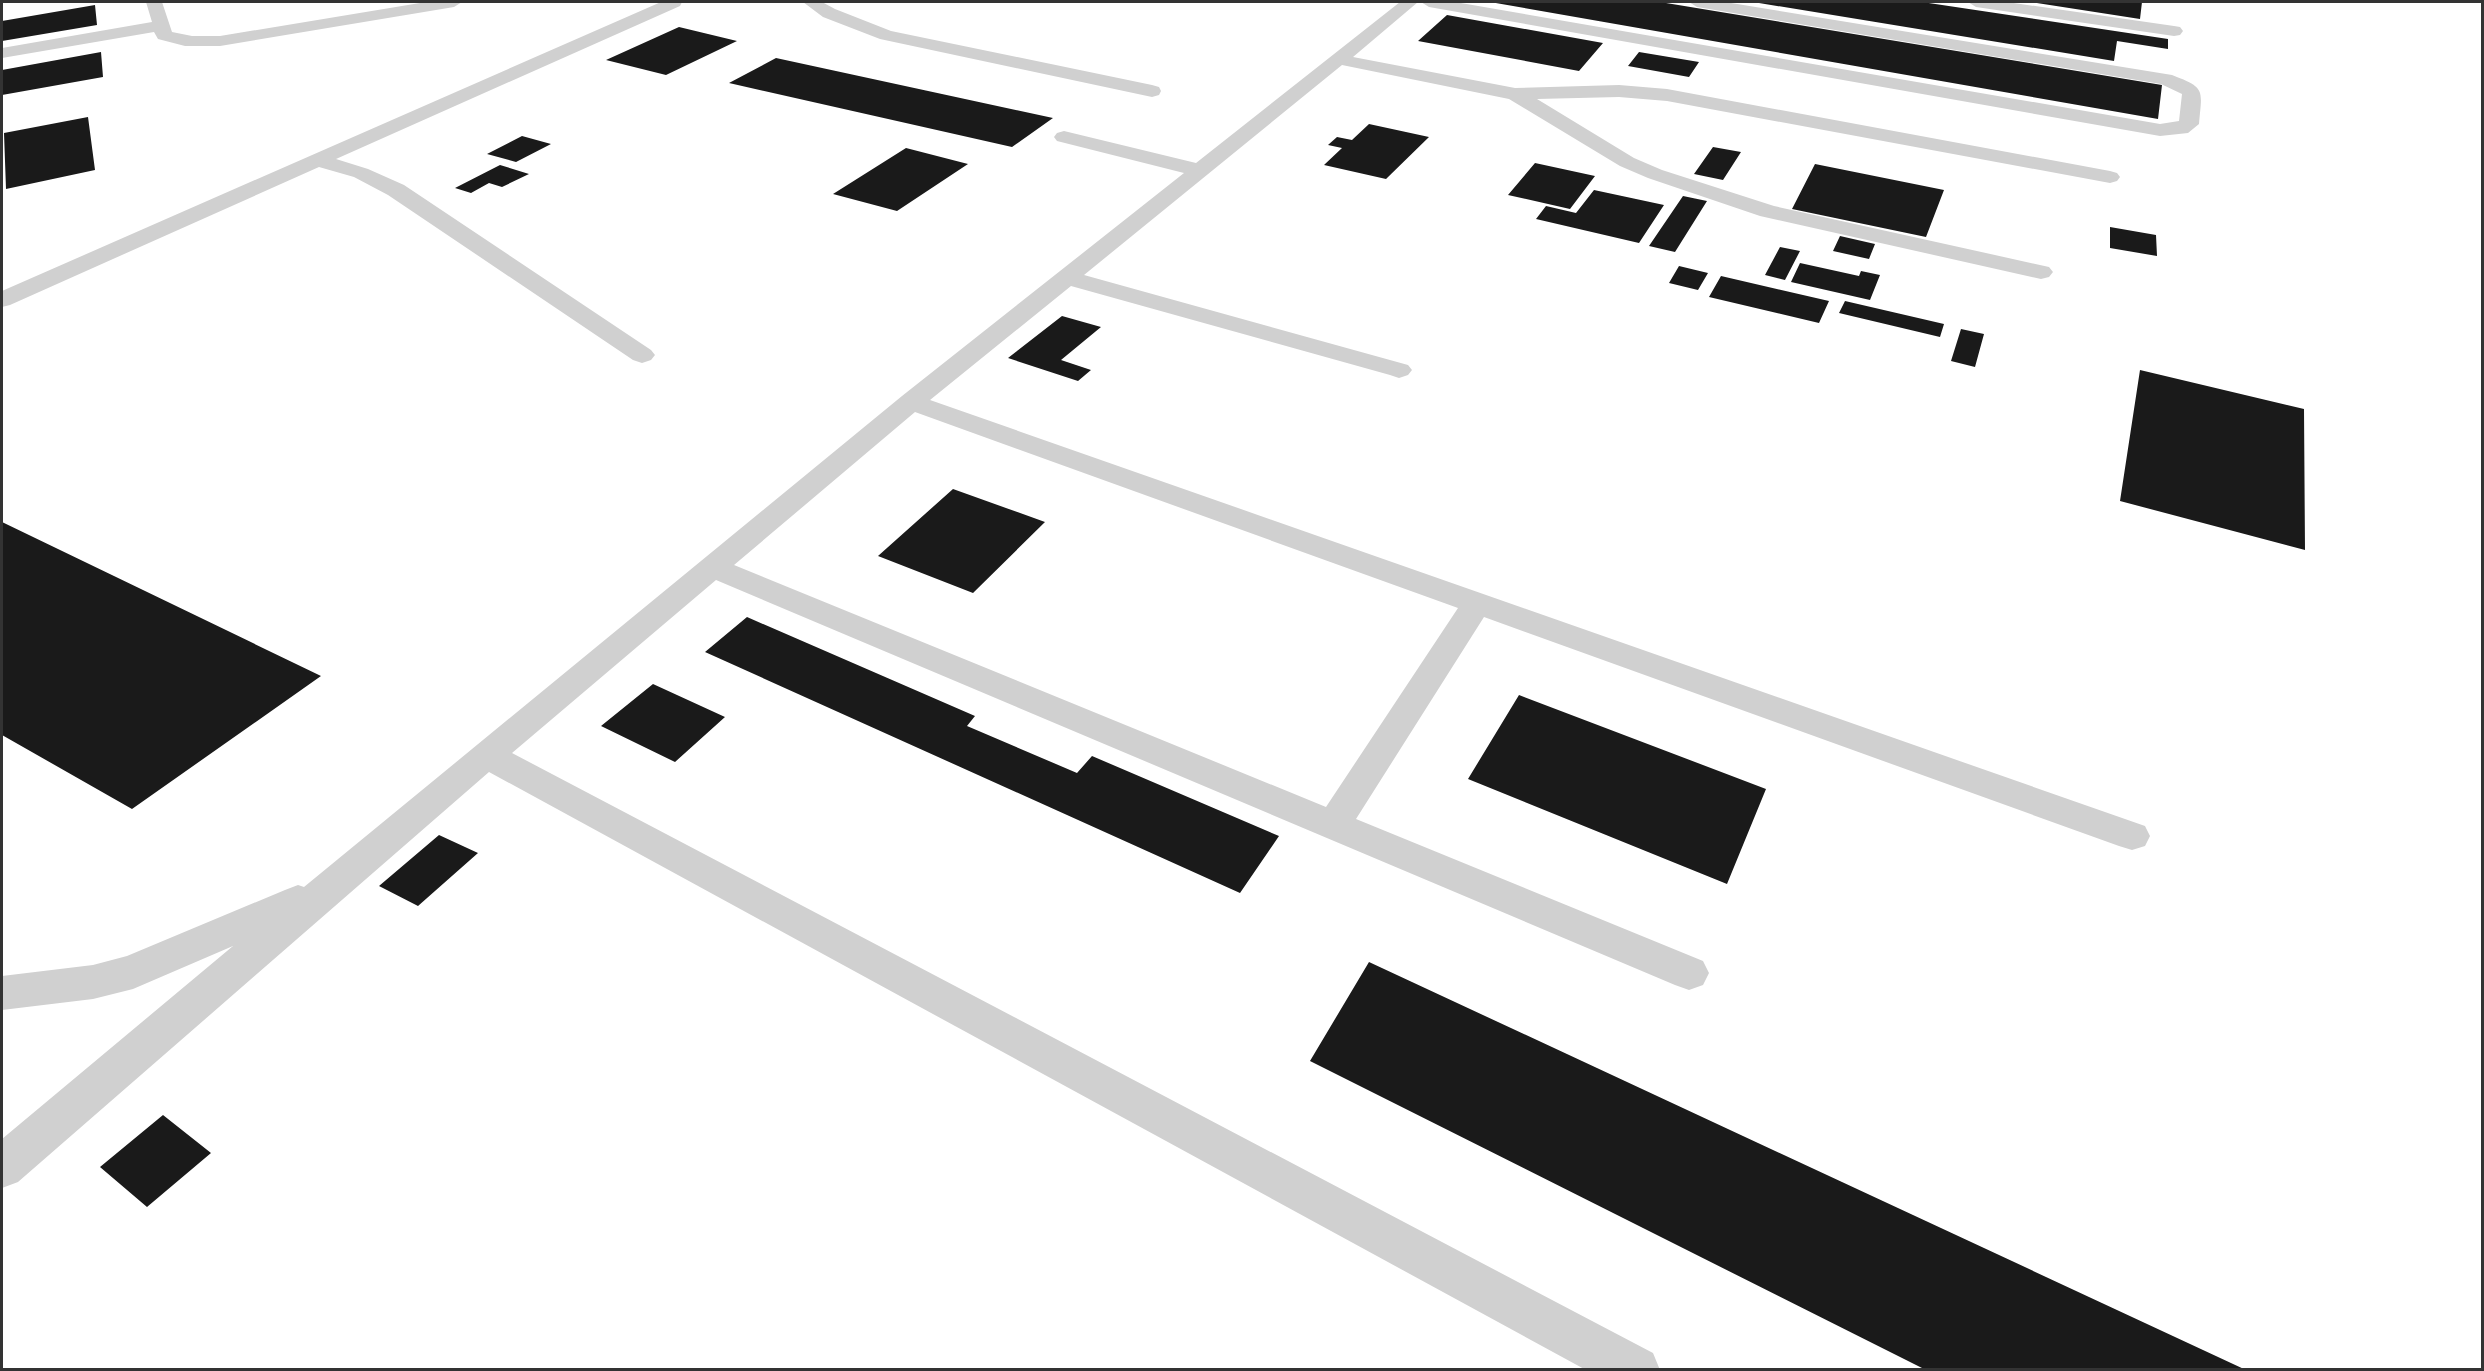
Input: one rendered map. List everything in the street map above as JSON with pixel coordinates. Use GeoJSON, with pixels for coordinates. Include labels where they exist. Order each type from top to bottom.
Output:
{"type":"FeatureCollection","features":[{"type":"Feature","properties":{"kind":"street"},"geometry":{"type":"LineString","coordinates":[[154,2],[164,35],[177,40],[220,41],[454,2]]}},
{"type":"Feature","properties":{"kind":"street"},"geometry":{"type":"LineString","coordinates":[[2,300],[674,2]]}},
{"type":"Feature","properties":{"kind":"street"},"geometry":{"type":"LineString","coordinates":[[811,2],[828,13],[886,35],[1152,91]]}},
{"type":"Feature","properties":{"kind":"street"},"geometry":{"type":"LineString","coordinates":[[2,1167],[486,755],[712,567],[1198,170],[1410,2]]}},
{"type":"Feature","properties":{"kind":"street"},"geometry":{"type":"LineString","coordinates":[[1429,2],[2160,130],[2181,129],[2189,124],[2192,94],[2188,88],[2165,79],[1697,2]]}},
{"type":"Feature","properties":{"kind":"street"},"geometry":{"type":"LineString","coordinates":[[1976,2],[2174,31]]}},
{"type":"Feature","properties":{"kind":"street"},"geometry":{"type":"LineString","coordinates":[[2,53],[161,26]]}},
{"type":"Feature","properties":{"kind":"street"},"geometry":{"type":"LineString","coordinates":[[1338,59],[1515,94],[1619,91],[1666,95],[2110,177]]}},
{"type":"Feature","properties":{"kind":"street"},"geometry":{"type":"LineString","coordinates":[[1515,94],[1627,162],[1655,174],[1768,211],[2041,272]]}},
{"type":"Feature","properties":{"kind":"street"},"geometry":{"type":"LineString","coordinates":[[1064,137],[1198,170]]}},
{"type":"Feature","properties":{"kind":"street"},"geometry":{"type":"LineString","coordinates":[[317,159],[361,173],[396,190],[642,356]]}},
{"type":"Feature","properties":{"kind":"street"},"geometry":{"type":"LineString","coordinates":[[1066,277],[1399,370]]}},
{"type":"Feature","properties":{"kind":"street"},"geometry":{"type":"LineString","coordinates":[[912,402],[2132,836]]}},
{"type":"Feature","properties":{"kind":"street"},"geometry":{"type":"LineString","coordinates":[[712,567],[1689,973]]}},
{"type":"Feature","properties":{"kind":"street"},"geometry":{"type":"LineString","coordinates":[[1334,825],[1477,603]]}},
{"type":"Feature","properties":{"kind":"street"},"geometry":{"type":"LineString","coordinates":[[486,755],[1636,1370]]}},
{"type":"Feature","properties":{"kind":"street"},"geometry":{"type":"LineString","coordinates":[[2,993],[93,982],[133,972],[332,886]]}},
{"type":"Feature","properties":{"kind":"building"},"geometry":{"type":"Polygon","coordinates":[[[1490,2],[1660,2],[2162,85],[2158,119],[1490,2]]]}},
{"type":"Feature","properties":{"kind":"building"},"geometry":{"type":"Polygon","coordinates":[[[1753,2],[1922,2],[2168,39],[2168,49],[2117,41],[2114,61],[1753,2]]]}},
{"type":"Feature","properties":{"kind":"building"},"geometry":{"type":"Polygon","coordinates":[[[2031,2],[2142,2],[2140,19],[2031,2]]]}},
{"type":"Feature","properties":{"kind":"building"},"geometry":{"type":"Polygon","coordinates":[[[95,5],[97,25],[2,41],[2,21],[95,5]]]}},
{"type":"Feature","properties":{"kind":"building"},"geometry":{"type":"Polygon","coordinates":[[[1447,15],[1603,43],[1579,71],[1418,41],[1447,15]]]}},
{"type":"Feature","properties":{"kind":"building"},"geometry":{"type":"Polygon","coordinates":[[[679,27],[737,41],[666,75],[606,60],[679,27]]]}},
{"type":"Feature","properties":{"kind":"building"},"geometry":{"type":"Polygon","coordinates":[[[101,52],[103,77],[2,95],[2,70],[101,52]]]}},
{"type":"Feature","properties":{"kind":"building"},"geometry":{"type":"Polygon","coordinates":[[[1639,52],[1699,62],[1689,77],[1628,66],[1639,52]]]}},
{"type":"Feature","properties":{"kind":"building"},"geometry":{"type":"Polygon","coordinates":[[[776,58],[1053,118],[1012,147],[729,83],[776,58]]]}},
{"type":"Feature","properties":{"kind":"building"},"geometry":{"type":"Polygon","coordinates":[[[88,117],[95,170],[6,189],[4,133],[88,117]]]}},
{"type":"Feature","properties":{"kind":"building"},"geometry":{"type":"Polygon","coordinates":[[[1369,124],[1429,137],[1386,179],[1324,165],[1342,148],[1328,145],[1337,137],[1352,140],[1369,124]]]}},
{"type":"Feature","properties":{"kind":"building"},"geometry":{"type":"Polygon","coordinates":[[[522,136],[551,144],[516,162],[487,154],[522,136]]]}},
{"type":"Feature","properties":{"kind":"building"},"geometry":{"type":"Polygon","coordinates":[[[1713,147],[1741,152],[1723,180],[1694,174],[1713,147]]]}},
{"type":"Feature","properties":{"kind":"building"},"geometry":{"type":"Polygon","coordinates":[[[906,148],[968,164],[897,211],[833,194],[906,148]]]}},
{"type":"Feature","properties":{"kind":"building"},"geometry":{"type":"Polygon","coordinates":[[[1535,163],[1595,176],[1570,209],[1508,195],[1535,163]]]}},
{"type":"Feature","properties":{"kind":"building"},"geometry":{"type":"Polygon","coordinates":[[[1815,164],[1944,190],[1926,237],[1792,209],[1815,164]]]}},
{"type":"Feature","properties":{"kind":"building"},"geometry":{"type":"Polygon","coordinates":[[[500,165],[529,174],[502,187],[489,183],[471,193],[455,188],[500,165]]]}},
{"type":"Feature","properties":{"kind":"building"},"geometry":{"type":"Polygon","coordinates":[[[1594,190],[1664,205],[1639,243],[1536,219],[1546,206],[1576,213],[1594,190]]]}},
{"type":"Feature","properties":{"kind":"building"},"geometry":{"type":"Polygon","coordinates":[[[1683,196],[1707,201],[1675,252],[1649,246],[1683,196]]]}},
{"type":"Feature","properties":{"kind":"building"},"geometry":{"type":"Polygon","coordinates":[[[2110,227],[2156,235],[2157,256],[2110,248],[2110,227]]]}},
{"type":"Feature","properties":{"kind":"building"},"geometry":{"type":"Polygon","coordinates":[[[1840,236],[1875,244],[1869,259],[1833,251],[1840,236]]]}},
{"type":"Feature","properties":{"kind":"building"},"geometry":{"type":"Polygon","coordinates":[[[1780,247],[1800,251],[1785,280],[1765,275],[1780,247]]]}},
{"type":"Feature","properties":{"kind":"building"},"geometry":{"type":"Polygon","coordinates":[[[1800,263],[1859,276],[1861,271],[1880,275],[1870,300],[1791,282],[1800,263]]]}},
{"type":"Feature","properties":{"kind":"building"},"geometry":{"type":"Polygon","coordinates":[[[1679,266],[1708,273],[1698,290],[1669,283],[1679,266]]]}},
{"type":"Feature","properties":{"kind":"building"},"geometry":{"type":"Polygon","coordinates":[[[1721,276],[1829,301],[1819,323],[1709,297],[1721,276]]]}},
{"type":"Feature","properties":{"kind":"building"},"geometry":{"type":"Polygon","coordinates":[[[1845,301],[1944,324],[1940,337],[1839,313],[1845,301]]]}},
{"type":"Feature","properties":{"kind":"building"},"geometry":{"type":"Polygon","coordinates":[[[1062,316],[1101,327],[1061,360],[1091,370],[1078,381],[1008,358],[1062,316]]]}},
{"type":"Feature","properties":{"kind":"building"},"geometry":{"type":"Polygon","coordinates":[[[1961,329],[1984,334],[1975,367],[1951,361],[1961,329]]]}},
{"type":"Feature","properties":{"kind":"building"},"geometry":{"type":"Polygon","coordinates":[[[2140,370],[2304,409],[2305,550],[2120,501],[2140,370]]]}},
{"type":"Feature","properties":{"kind":"building"},"geometry":{"type":"Polygon","coordinates":[[[953,489],[1045,522],[973,593],[878,556],[953,489]]]}},
{"type":"Feature","properties":{"kind":"building"},"geometry":{"type":"Polygon","coordinates":[[[2,522],[321,676],[132,809],[2,735],[2,522]]]}},
{"type":"Feature","properties":{"kind":"building"},"geometry":{"type":"Polygon","coordinates":[[[747,617],[975,716],[967,726],[1077,773],[1092,756],[1279,836],[1240,893],[705,652],[747,617]]]}},
{"type":"Feature","properties":{"kind":"building"},"geometry":{"type":"Polygon","coordinates":[[[653,684],[725,717],[675,762],[601,726],[653,684]]]}},
{"type":"Feature","properties":{"kind":"building"},"geometry":{"type":"Polygon","coordinates":[[[1519,695],[1766,789],[1727,884],[1468,779],[1519,695]]]}},
{"type":"Feature","properties":{"kind":"building"},"geometry":{"type":"Polygon","coordinates":[[[439,835],[478,853],[418,906],[379,886],[439,835]]]}},
{"type":"Feature","properties":{"kind":"building"},"geometry":{"type":"Polygon","coordinates":[[[1369,962],[2246,1370],[1926,1370],[1310,1061],[1369,962]]]}},
{"type":"Feature","properties":{"kind":"building"},"geometry":{"type":"Polygon","coordinates":[[[163,1115],[211,1153],[147,1207],[100,1167],[163,1115]]]}}]}
